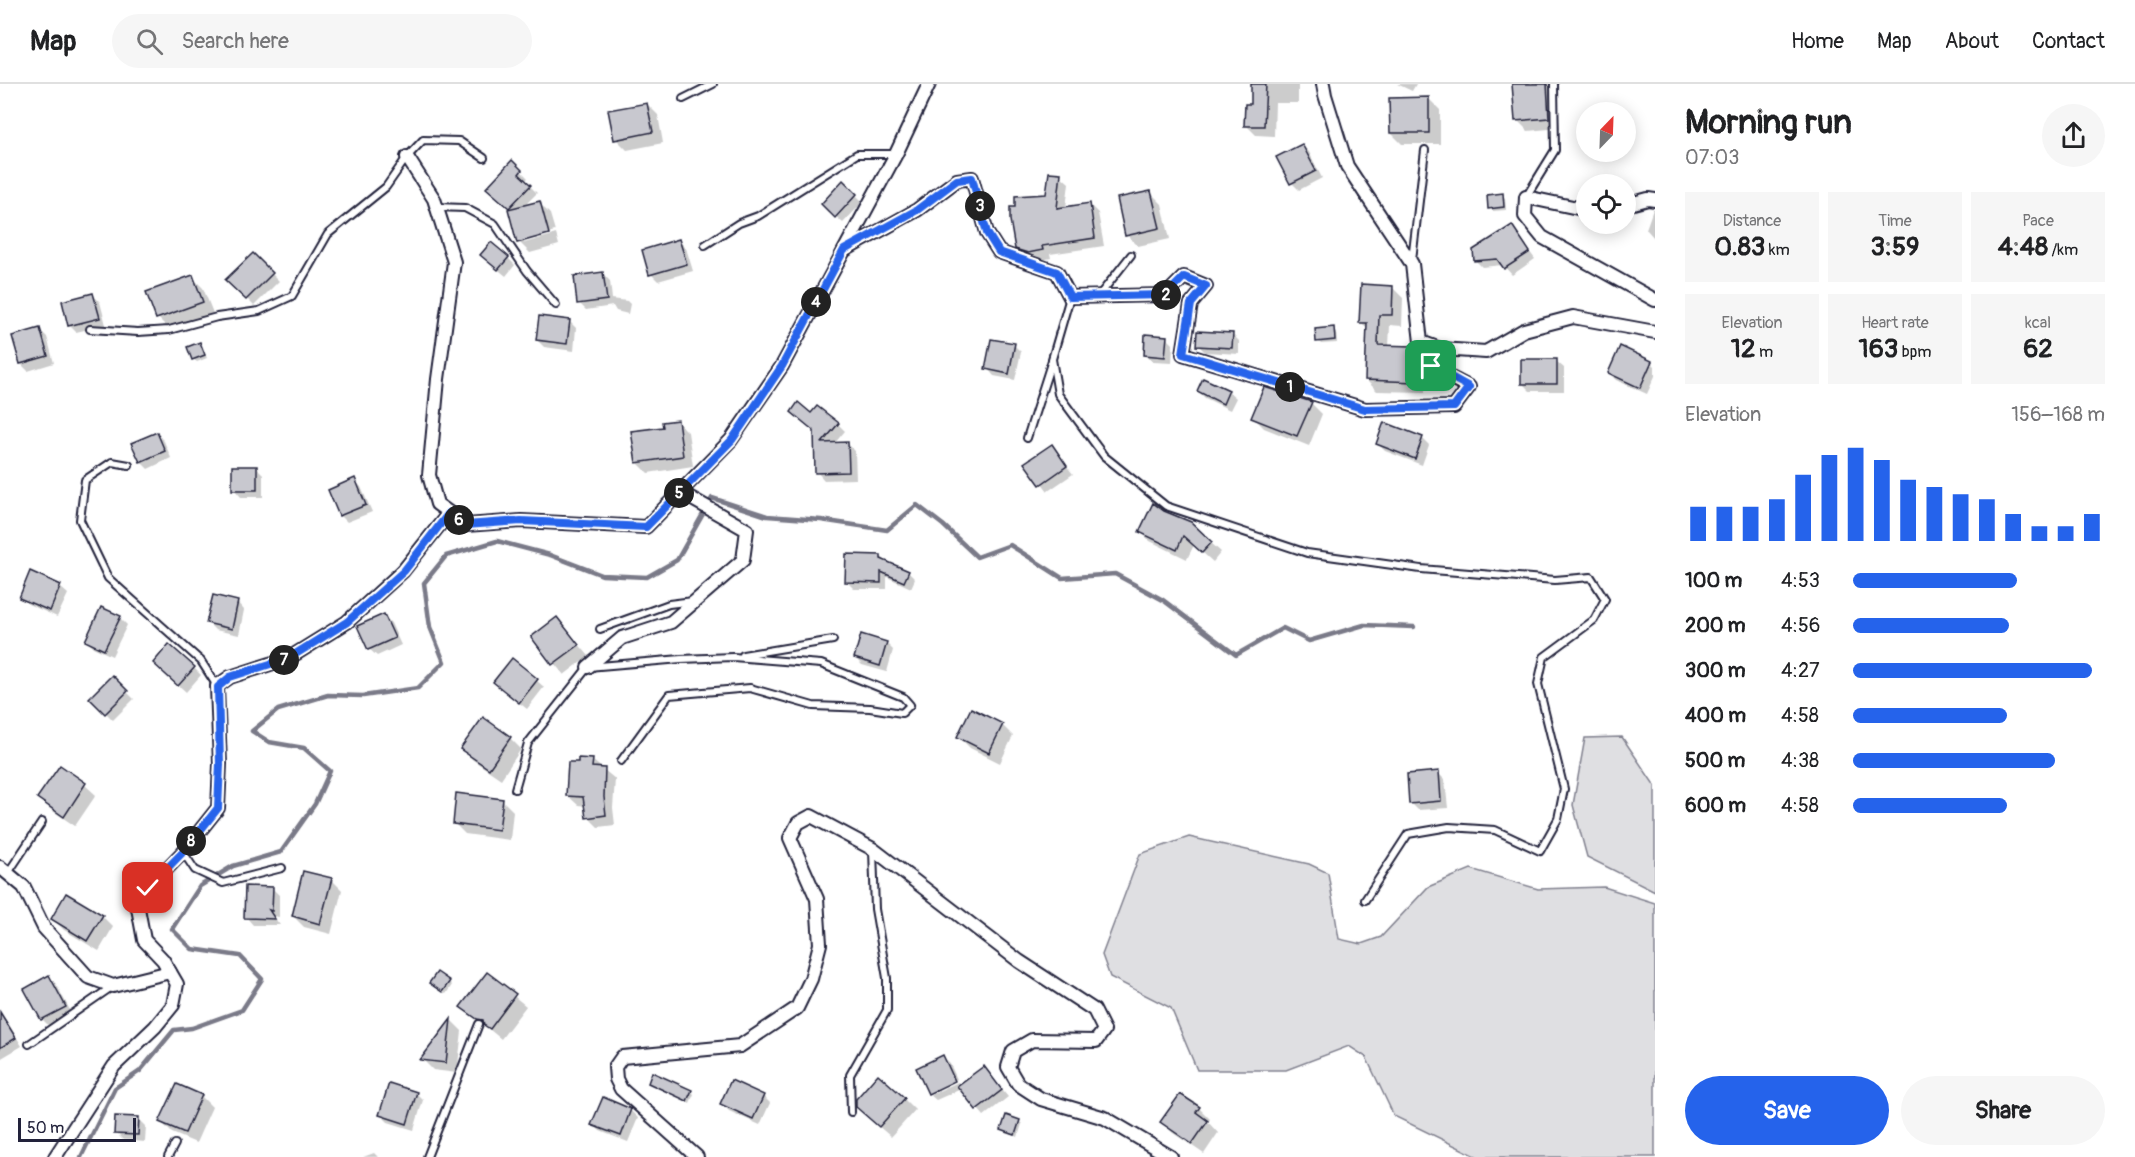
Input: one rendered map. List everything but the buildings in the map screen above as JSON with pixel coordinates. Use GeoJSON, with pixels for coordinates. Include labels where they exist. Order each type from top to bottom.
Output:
{"type":"FeatureCollection","features":[{"type":"Feature","properties":{"kind":"street"},"geometry":{"type":"LineString","coordinates":[[407,157],[434,199],[454,262],[438,379],[429,475],[437,504],[466,525],[521,521],[646,527],[732,440],[770,385],[896,154],[929,84]]}},
{"type":"Feature","properties":{"kind":"street"},"geometry":{"type":"LineString","coordinates":[[844,250],[917,210],[957,180],[972,178],[987,233],[999,252],[1057,272],[1070,297],[1166,295],[1184,277],[1206,286],[1191,304],[1183,354],[1365,409],[1454,407],[1469,387],[1431,366],[1424,355],[1412,264],[1347,166],[1323,84]]}},
{"type":"Feature","properties":{"kind":"street"},"geometry":{"type":"LineString","coordinates":[[1576,208],[1526,197],[1525,216],[1542,237],[1655,300]]}},
{"type":"Feature","properties":{"kind":"street"},"geometry":{"type":"LineString","coordinates":[[1636,203],[1648,199],[1655,200]]}},
{"type":"Feature","properties":{"kind":"street"},"geometry":{"type":"LineString","coordinates":[[1421,342],[1440,349],[1486,352],[1524,330],[1573,317],[1655,332]]}},
{"type":"Feature","properties":{"kind":"street"},"geometry":{"type":"LineString","coordinates":[[588,667],[622,638],[671,622],[743,560],[747,530],[680,492]]}},
{"type":"Feature","properties":{"kind":"street"},"geometry":{"type":"LineString","coordinates":[[55,1157],[114,1066],[155,1027],[173,1005],[177,984],[164,960],[144,940],[138,908],[148,888],[183,852],[218,808],[220,764],[218,687],[230,677],[289,658],[347,622],[404,571],[449,513]]}},
{"type":"Feature","properties":{"kind":"street"},"geometry":{"type":"LineString","coordinates":[[697,1157],[621,1089],[616,1079],[615,1067],[622,1057],[740,1046],[797,1008],[811,979],[820,944],[817,899],[790,838],[798,823],[811,816],[873,849],[1019,961],[1094,1010],[1104,1030],[1096,1041],[1032,1040],[1013,1051],[1008,1067],[1018,1084],[1041,1099],[1105,1118],[1172,1157]]}},
{"type":"Feature","properties":{"kind":"street"},"geometry":{"type":"LineString","coordinates":[[4,871],[24,887],[44,928],[88,977],[113,986],[170,972]]}},
{"type":"Feature","properties":{"kind":"lane"},"geometry":{"type":"LineString","coordinates":[[683,99],[713,84]]}},
{"type":"Feature","properties":{"kind":"lane"},"geometry":{"type":"LineString","coordinates":[[1526,197],[1556,150],[1554,84]]}},
{"type":"Feature","properties":{"kind":"lane"},"geometry":{"type":"LineString","coordinates":[[90,329],[138,332],[170,330],[217,317],[259,311],[292,296],[328,234],[386,187],[407,157],[423,141],[459,141],[484,158]]}},
{"type":"Feature","properties":{"kind":"lane"},"geometry":{"type":"LineString","coordinates":[[1412,264],[1425,150]]}},
{"type":"Feature","properties":{"kind":"lane"},"geometry":{"type":"LineString","coordinates":[[705,245],[738,223],[758,216],[856,154],[896,154]]}},
{"type":"Feature","properties":{"kind":"lane"},"geometry":{"type":"LineString","coordinates":[[435,207],[465,208],[495,224],[527,270],[556,305]]}},
{"type":"Feature","properties":{"kind":"lane"},"geometry":{"type":"LineString","coordinates":[[1097,298],[1131,255]]}},
{"type":"Feature","properties":{"kind":"lane"},"geometry":{"type":"LineString","coordinates":[[1027,438],[1070,297]]}},
{"type":"Feature","properties":{"kind":"lane"},"geometry":{"type":"LineString","coordinates":[[1052,359],[1058,394],[1104,456],[1166,506],[1308,553],[1443,571],[1555,580],[1591,577],[1605,600],[1594,620],[1544,657],[1538,684],[1564,789],[1558,819],[1540,851],[1495,830],[1449,827],[1408,834],[1365,900]]}},
{"type":"Feature","properties":{"kind":"lane"},"geometry":{"type":"LineString","coordinates":[[129,465],[112,462],[85,480],[80,520],[108,578],[201,661],[218,687]]}},
{"type":"Feature","properties":{"kind":"lane"},"geometry":{"type":"LineString","coordinates":[[600,628],[669,604],[696,601]]}},
{"type":"Feature","properties":{"kind":"lane"},"geometry":{"type":"LineString","coordinates":[[733,657],[833,640]]}},
{"type":"Feature","properties":{"kind":"lane"},"geometry":{"type":"LineString","coordinates":[[515,789],[528,743],[588,667],[733,657],[821,664],[903,697],[910,705],[902,713],[870,708],[813,706],[750,688],[669,695],[621,761]]}},
{"type":"Feature","properties":{"kind":"lane"},"geometry":{"type":"LineString","coordinates":[[4,871],[42,822]]}},
{"type":"Feature","properties":{"kind":"lane"},"geometry":{"type":"LineString","coordinates":[[851,1112],[850,1075],[887,1010],[887,978],[875,909],[873,849]]}},
{"type":"Feature","properties":{"kind":"lane"},"geometry":{"type":"LineString","coordinates":[[183,852],[195,870],[224,883],[282,868]]}},
{"type":"Feature","properties":{"kind":"lane"},"geometry":{"type":"LineString","coordinates":[[29,1044],[113,986]]}},
{"type":"Feature","properties":{"kind":"lane"},"geometry":{"type":"LineString","coordinates":[[427,1157],[479,1024]]}},
{"type":"Feature","properties":{"kind":"lane"},"geometry":{"type":"LineString","coordinates":[[168,1157],[175,1144]]}},
{"type":"Feature","properties":{"kind":"shaded area"},"geometry":{"type":"Polygon","coordinates":[[[1622,737],[1655,786],[1655,891],[1587,857],[1573,805],[1585,738],[1622,737]]]}},
{"type":"Feature","properties":{"kind":"shaded area"},"geometry":{"type":"Polygon","coordinates":[[[1189,837],[1309,864],[1328,873],[1339,939],[1361,944],[1381,937],[1428,887],[1471,869],[1538,889],[1604,887],[1655,903],[1655,1157],[1478,1157],[1394,1116],[1366,1057],[1349,1046],[1286,1070],[1197,1070],[1171,1008],[1110,977],[1102,955],[1140,854],[1189,837]]]}},
{"type":"Feature","properties":{"kind":"waterway"},"geometry":{"type":"LineString","coordinates":[[81,1157],[115,1088],[140,1071],[174,1030],[192,1028],[242,1010],[262,979],[240,956],[192,949],[172,929],[200,886],[233,866],[281,852],[315,804],[330,771],[304,748],[269,742],[252,731],[278,710],[328,695],[363,696],[418,688],[444,662],[430,627],[424,583],[446,556],[497,541],[550,555],[602,575],[647,577],[677,560],[712,498],[767,516],[821,520],[887,530],[917,505],[943,525],[977,557],[1010,545],[1062,578],[1115,574],[1163,600],[1236,655],[1283,628],[1309,641],[1364,625],[1414,627]]}},
{"type":"Feature","properties":{"kind":"route"},"geometry":{"type":"LineString","coordinates":[[148,888],[183,852],[218,808],[220,764],[218,687],[230,677],[289,658],[347,622],[404,571],[449,513],[466,525],[521,521],[646,527],[732,440],[782,366],[844,250],[917,210],[957,180],[972,178],[987,233],[999,252],[1057,272],[1070,297],[1166,295],[1184,277],[1206,286],[1191,304],[1183,354],[1365,409],[1454,407],[1469,387],[1431,366]]}}]}
